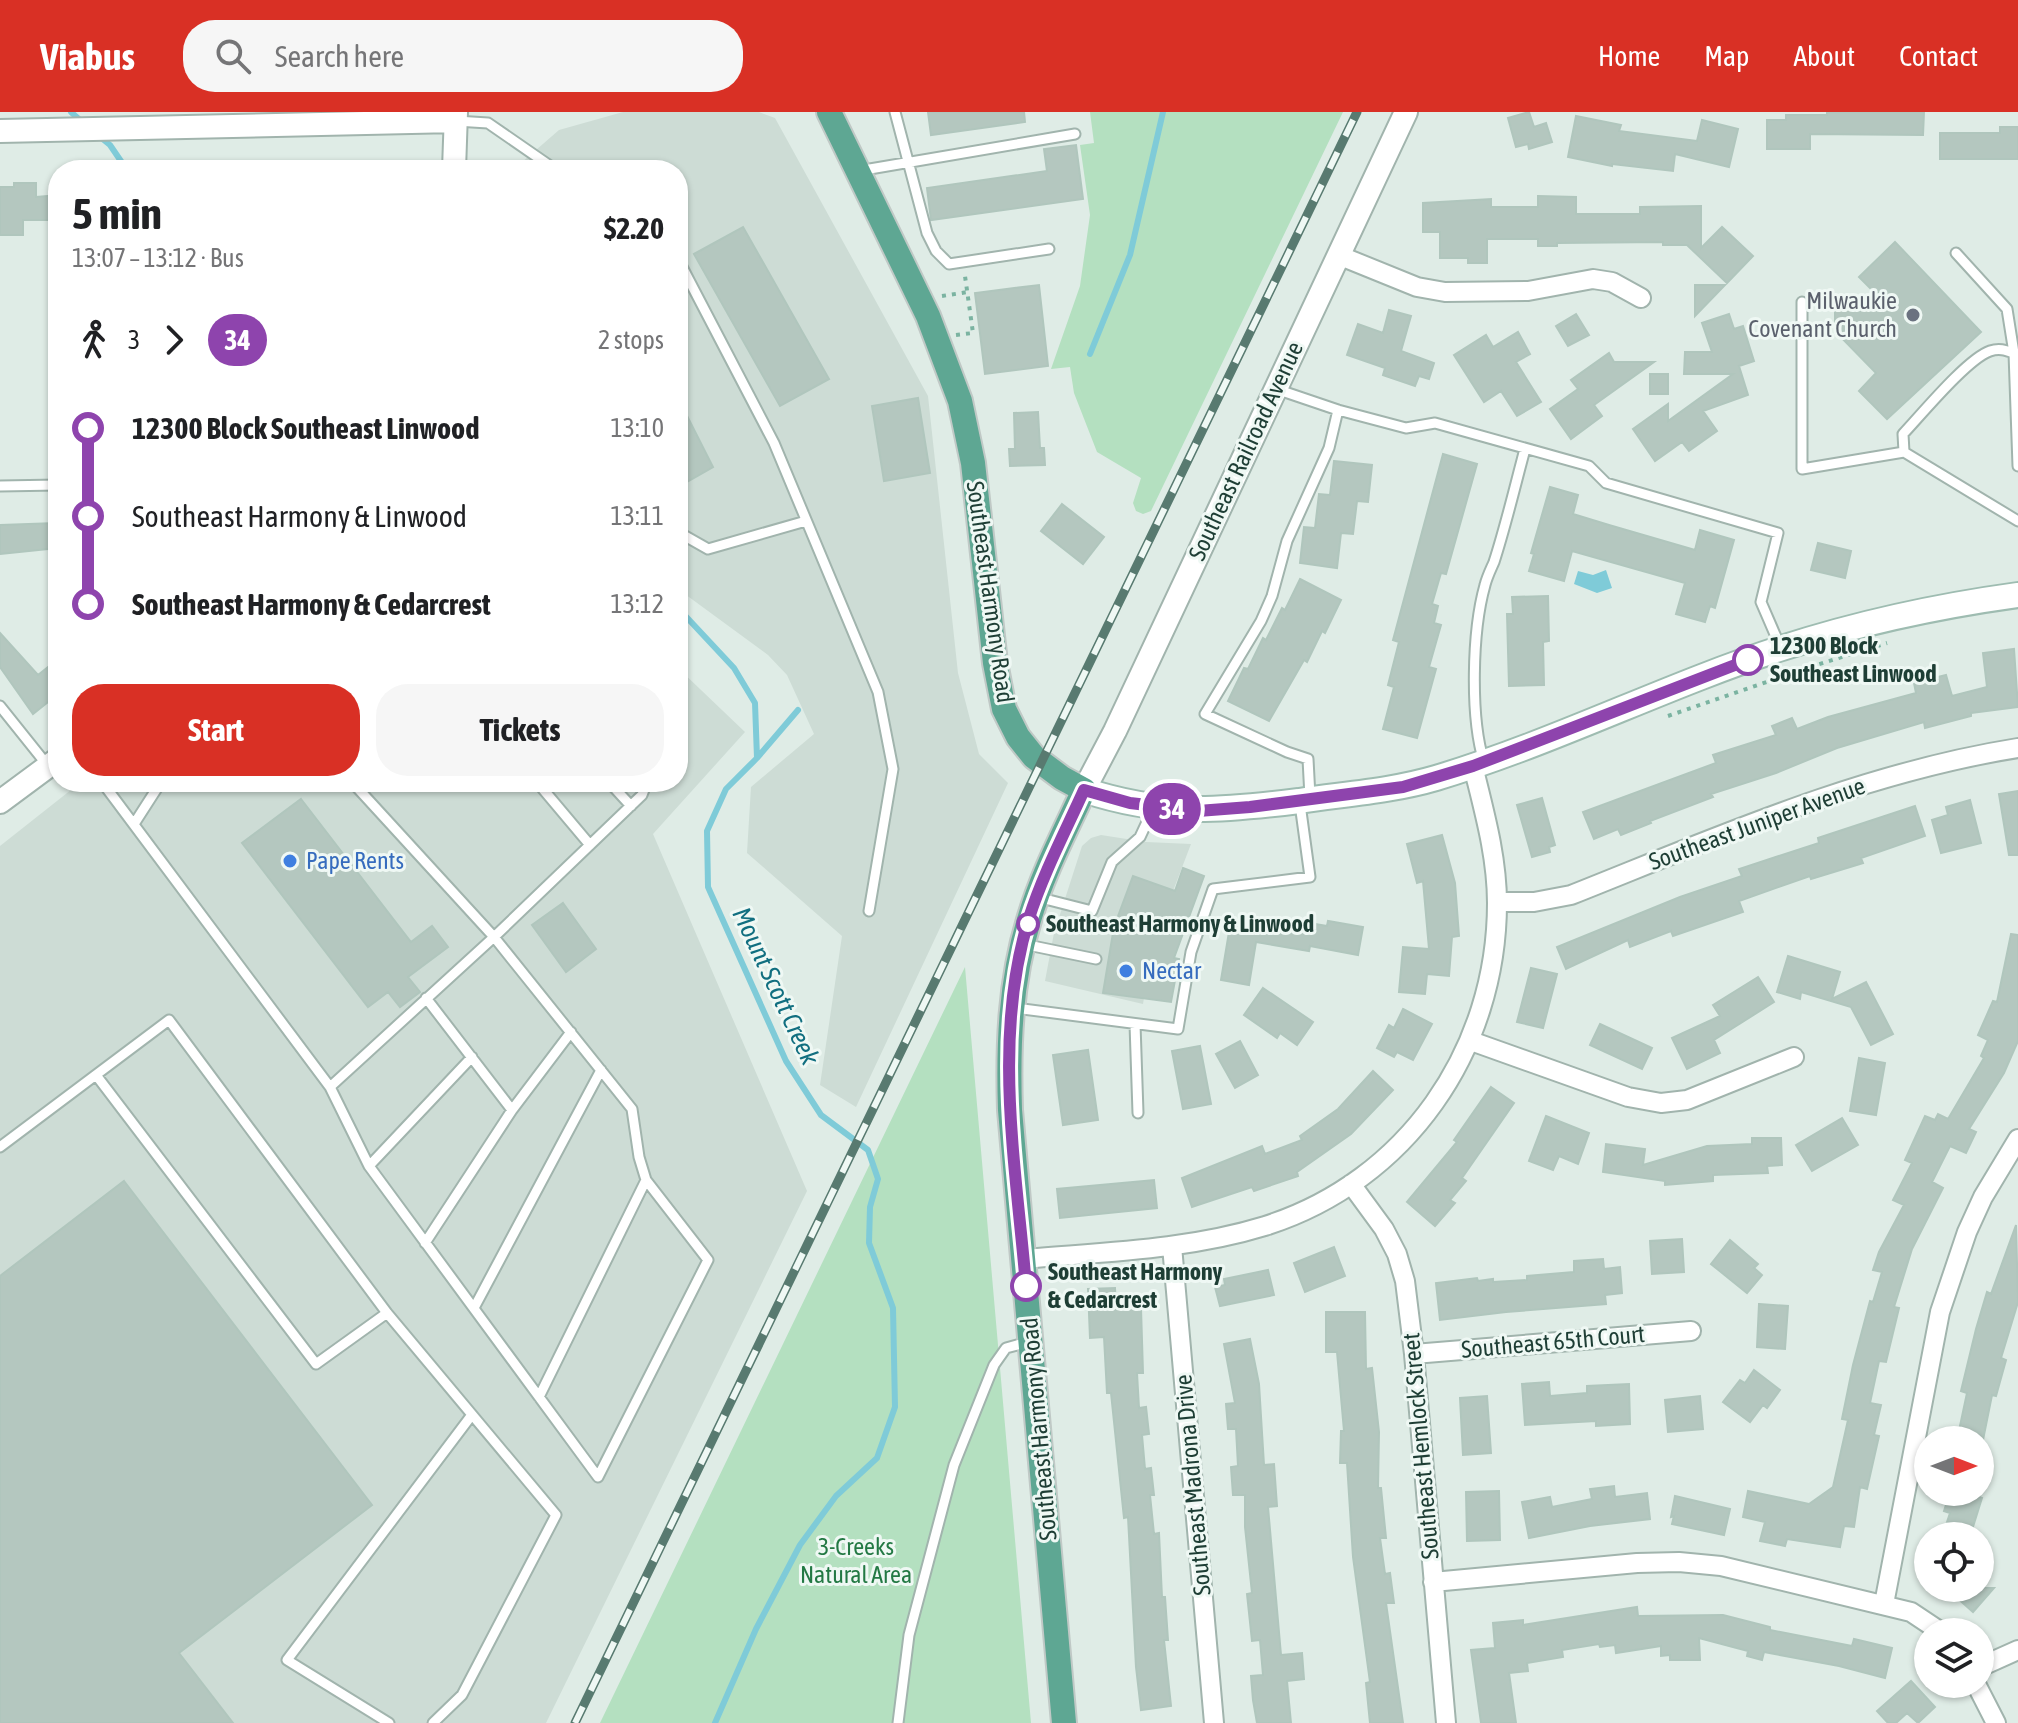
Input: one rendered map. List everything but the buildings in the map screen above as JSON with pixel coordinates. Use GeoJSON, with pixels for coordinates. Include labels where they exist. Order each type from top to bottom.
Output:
{"type":"FeatureCollection","features":[{"type":"Feature","properties":{"kind":"main road","name":"Southeast Harmony Road"},"geometry":{"type":"LineString","coordinates":[[829,112],[928,316],[960,401],[973,463],[995,663],[1004,709],[1018,737],[1034,757],[1084,790],[1037,897],[1023,944],[1012,1008],[1009,1059],[1010,1110],[1064,1723]]}},
{"type":"Feature","properties":{"kind":"main road"},"geometry":{"type":"LineString","coordinates":[[1084,790],[1115,800],[1198,811],[1403,787],[1478,764],[1781,648],[1891,617],[2018,595]]}},
{"type":"Feature","properties":{"kind":"street","name":"Southeast Railroad Avenue"},"geometry":{"type":"LineString","coordinates":[[1084,790],[1406,112]]}},
{"type":"Feature","properties":{"kind":"street"},"geometry":{"type":"LineString","coordinates":[[0,131],[141,129],[271,120],[456,117],[454,160]]}},
{"type":"Feature","properties":{"kind":"street"},"geometry":{"type":"LineString","coordinates":[[1338,255],[1417,287],[1445,292],[1528,291],[1593,279],[1612,282],[1641,298]]}},
{"type":"Feature","properties":{"kind":"street","name":"Southeast Juniper Avenue"},"geometry":{"type":"LineString","coordinates":[[1497,902],[1534,902],[1571,895],[1843,789],[1919,768],[2018,748]]}},
{"type":"Feature","properties":{"kind":"street"},"geometry":{"type":"LineString","coordinates":[[1024,1259],[1172,1246],[1266,1226],[1310,1207],[1351,1184],[1391,1152],[1448,1086],[1471,1041],[1491,975],[1497,902],[1491,839],[1478,764]]}},
{"type":"Feature","properties":{"kind":"street"},"geometry":{"type":"LineString","coordinates":[[0,802],[48,767]]}},
{"type":"Feature","properties":{"kind":"street"},"geometry":{"type":"LineString","coordinates":[[1471,1041],[1628,1097],[1661,1103],[1687,1100],[1794,1057]]}},
{"type":"Feature","properties":{"kind":"street"},"geometry":{"type":"LineString","coordinates":[[1884,1604],[1943,1300],[1983,1197],[2018,1139]]}},
{"type":"Feature","properties":{"kind":"street","name":"Southeast Hemlock Street"},"geometry":{"type":"LineString","coordinates":[[1351,1184],[1384,1229],[1397,1254],[1405,1281],[1446,1723]]}},
{"type":"Feature","properties":{"kind":"street","name":"Southeast Madrona Drive"},"geometry":{"type":"LineString","coordinates":[[1172,1246],[1214,1723]]}},
{"type":"Feature","properties":{"kind":"street","name":"Southeast 65th Court"},"geometry":{"type":"LineString","coordinates":[[1414,1354],[1691,1331]]}},
{"type":"Feature","properties":{"kind":"street"},"geometry":{"type":"LineString","coordinates":[[1433,1582],[1679,1562],[1721,1566],[1884,1604],[1920,1618]]}},
{"type":"Feature","properties":{"kind":"street"},"geometry":{"type":"LineString","coordinates":[[1994,1661],[2018,1650]]}},
{"type":"Feature","properties":{"kind":"street"},"geometry":{"type":"LineString","coordinates":[[1983,1698],[1996,1723]]}},
{"type":"Feature","properties":{"kind":"lane"},"geometry":{"type":"LineString","coordinates":[[895,112],[927,233],[936,251],[949,264],[1049,249]]}},
{"type":"Feature","properties":{"kind":"lane"},"geometry":{"type":"LineString","coordinates":[[456,117],[488,123],[542,160]]}},
{"type":"Feature","properties":{"kind":"lane"},"geometry":{"type":"LineString","coordinates":[[858,171],[1075,134]]}},
{"type":"Feature","properties":{"kind":"lane"},"geometry":{"type":"LineString","coordinates":[[1956,253],[2007,309],[2014,353],[2018,466]]}},
{"type":"Feature","properties":{"kind":"lane"},"geometry":{"type":"LineString","coordinates":[[688,278],[774,443],[878,692],[893,769],[869,911]]}},
{"type":"Feature","properties":{"kind":"lane"},"geometry":{"type":"LineString","coordinates":[[1802,302],[1802,469],[1904,452],[2018,521]]}},
{"type":"Feature","properties":{"kind":"lane"},"geometry":{"type":"LineString","coordinates":[[1904,452],[1903,434],[1974,361],[1988,352],[2003,349],[2014,353]]}},
{"type":"Feature","properties":{"kind":"lane"},"geometry":{"type":"LineString","coordinates":[[1276,389],[1406,428],[1435,423],[1589,466],[1606,483],[1778,533],[1761,602],[1781,648]]}},
{"type":"Feature","properties":{"kind":"lane"},"geometry":{"type":"LineString","coordinates":[[1012,1008],[1178,1029],[1191,952],[1213,889],[1310,877],[1305,800],[1308,759],[1205,714],[1261,621],[1272,596],[1287,541],[1329,448],[1338,410]]}},
{"type":"Feature","properties":{"kind":"lane"},"geometry":{"type":"LineString","coordinates":[[1478,764],[1474,712],[1479,616],[1485,583],[1525,449]]}},
{"type":"Feature","properties":{"kind":"lane"},"geometry":{"type":"LineString","coordinates":[[0,486],[48,485]]}},
{"type":"Feature","properties":{"kind":"lane"},"geometry":{"type":"LineString","coordinates":[[688,538],[708,549],[806,521]]}},
{"type":"Feature","properties":{"kind":"lane"},"geometry":{"type":"LineString","coordinates":[[0,706],[48,758]]}},
{"type":"Feature","properties":{"kind":"lane"},"geometry":{"type":"LineString","coordinates":[[110,792],[330,1087],[369,1166],[598,1477],[708,1260],[646,1180],[632,1109],[494,937],[361,792]]}},
{"type":"Feature","properties":{"kind":"lane"},"geometry":{"type":"LineString","coordinates":[[134,824],[155,792]]}},
{"type":"Feature","properties":{"kind":"lane"},"geometry":{"type":"LineString","coordinates":[[545,792],[590,845]]}},
{"type":"Feature","properties":{"kind":"lane"},"geometry":{"type":"LineString","coordinates":[[618,792],[631,806]]}},
{"type":"Feature","properties":{"kind":"lane"},"geometry":{"type":"LineString","coordinates":[[330,1087],[494,937],[643,792]]}},
{"type":"Feature","properties":{"kind":"lane"},"geometry":{"type":"LineString","coordinates":[[1037,897],[1092,911],[1112,862],[1140,837],[1154,807]]}},
{"type":"Feature","properties":{"kind":"lane"},"geometry":{"type":"LineString","coordinates":[[1023,944],[1096,959]]}},
{"type":"Feature","properties":{"kind":"lane"},"geometry":{"type":"LineString","coordinates":[[426,998],[512,1110]]}},
{"type":"Feature","properties":{"kind":"lane"},"geometry":{"type":"LineString","coordinates":[[0,1147],[169,1020],[387,1313],[556,1515],[462,1695],[433,1723]]}},
{"type":"Feature","properties":{"kind":"lane"},"geometry":{"type":"LineString","coordinates":[[1135,1024],[1138,1113]]}},
{"type":"Feature","properties":{"kind":"lane"},"geometry":{"type":"LineString","coordinates":[[425,1243],[512,1110],[571,1032]]}},
{"type":"Feature","properties":{"kind":"lane"},"geometry":{"type":"LineString","coordinates":[[369,1166],[472,1057]]}},
{"type":"Feature","properties":{"kind":"lane"},"geometry":{"type":"LineString","coordinates":[[474,1308],[601,1070]]}},
{"type":"Feature","properties":{"kind":"lane"},"geometry":{"type":"LineString","coordinates":[[96,1075],[316,1364],[387,1313]]}},
{"type":"Feature","properties":{"kind":"lane"},"geometry":{"type":"LineString","coordinates":[[539,1397],[646,1180]]}},
{"type":"Feature","properties":{"kind":"lane"},"geometry":{"type":"LineString","coordinates":[[898,1723],[909,1635],[954,1465],[994,1365],[1006,1348],[1031,1341]]}},
{"type":"Feature","properties":{"kind":"lane"},"geometry":{"type":"LineString","coordinates":[[389,1723],[287,1660],[471,1416]]}},
{"type":"Feature","properties":{"kind":"path"},"geometry":{"type":"LineString","coordinates":[[955,335],[973,333],[963,262]]}},
{"type":"Feature","properties":{"kind":"path"},"geometry":{"type":"LineString","coordinates":[[939,297],[968,292]]}},
{"type":"Feature","properties":{"kind":"path"},"geometry":{"type":"LineString","coordinates":[[1658,720],[1810,667],[1899,640]]}},
{"type":"Feature","properties":{"kind":"shaded area"},"geometry":{"type":"Polygon","coordinates":[[[623,112],[759,112],[775,118],[928,396],[958,673],[979,754],[1008,783],[856,1107],[820,1085],[842,936],[747,853],[751,787],[814,734],[787,675],[768,655],[688,596],[688,160],[524,160],[559,130],[623,112]]]}},
{"type":"Feature","properties":{"kind":"shaded area"},"geometry":{"type":"Polygon","coordinates":[[[688,678],[745,732],[653,834],[807,1191],[546,1723],[0,1723],[0,846],[68,792],[688,792],[688,678]]]}},
{"type":"Feature","properties":{"kind":"shaded area"},"geometry":{"type":"Polygon","coordinates":[[[1101,835],[1146,842],[1191,844],[1153,943],[1143,1004],[1045,981],[1054,933],[1082,846],[1091,838],[1101,835]]]}},
{"type":"Feature","properties":{"kind":"green space"},"geometry":{"type":"Polygon","coordinates":[[[1090,112],[1343,112],[1151,511],[1143,514],[1136,511],[1133,503],[1141,478],[1097,452],[1074,393],[1070,367],[1051,369],[1080,286],[1090,215],[1080,145],[1094,143],[1090,112]]]}},
{"type":"Feature","properties":{"kind":"green space","name":"3-Creeks Natural Area"},"geometry":{"type":"Polygon","coordinates":[[[965,967],[1031,1723],[600,1723],[965,967]]]}},
{"type":"Feature","properties":{"kind":"water"},"geometry":{"type":"Polygon","coordinates":[[[1606,570],[1612,588],[1597,593],[1574,584],[1578,571],[1593,575],[1606,570]]]}},
{"type":"Feature","properties":{"kind":"waterway","name":"Mount Scott Creek"},"geometry":{"type":"LineString","coordinates":[[71,112],[81,121]]}},
{"type":"Feature","properties":{"kind":"waterway"},"geometry":{"type":"LineString","coordinates":[[1090,354],[1130,255],[1163,112]]}},
{"type":"Feature","properties":{"kind":"waterway","name":"Mount Scott Creek"},"geometry":{"type":"LineString","coordinates":[[99,136],[120,160]]}},
{"type":"Feature","properties":{"kind":"waterway","name":"Mount Scott Creek"},"geometry":{"type":"LineString","coordinates":[[688,619],[734,668],[755,703],[757,758]]}},
{"type":"Feature","properties":{"kind":"waterway","name":"Mount Scott Creek"},"geometry":{"type":"LineString","coordinates":[[715,1723],[756,1629],[800,1545],[836,1496],[877,1458],[895,1407],[893,1308],[869,1243],[870,1207],[878,1179],[868,1150],[821,1115],[786,1061],[708,887],[707,831],[726,789],[798,710]]}},
{"type":"Feature","properties":{"kind":"railway"},"geometry":{"type":"LineString","coordinates":[[575,1723],[1357,112]]}},
{"type":"Feature","properties":{"kind":"bus line","name":"34"},"geometry":{"type":"LineString","coordinates":[[1026,1286],[1010,1110],[1009,1038],[1014,986],[1029,919],[1046,873],[1084,790],[1130,803],[1198,811],[1403,787],[1473,766],[1748,660]]}},
{"type":"Feature","properties":{"kind":"place","name":"Milwaukie Covenant Church"},"geometry":{"type":"Point","coordinates":[1913,315]}},
{"type":"Feature","properties":{"kind":"place","name":"12300 Block Southeast Linwood"},"geometry":{"type":"Point","coordinates":[1748,660]}},
{"type":"Feature","properties":{"kind":"place","name":"Pape Rents"},"geometry":{"type":"Point","coordinates":[290,861]}},
{"type":"Feature","properties":{"kind":"place","name":"Southeast Harmony & Linwood"},"geometry":{"type":"Point","coordinates":[1028,924]}},
{"type":"Feature","properties":{"kind":"place","name":"Nectar"},"geometry":{"type":"Point","coordinates":[1126,971]}},
{"type":"Feature","properties":{"kind":"place","name":"Southeast Harmony & Cedarcrest"},"geometry":{"type":"Point","coordinates":[1026,1286]}}]}
